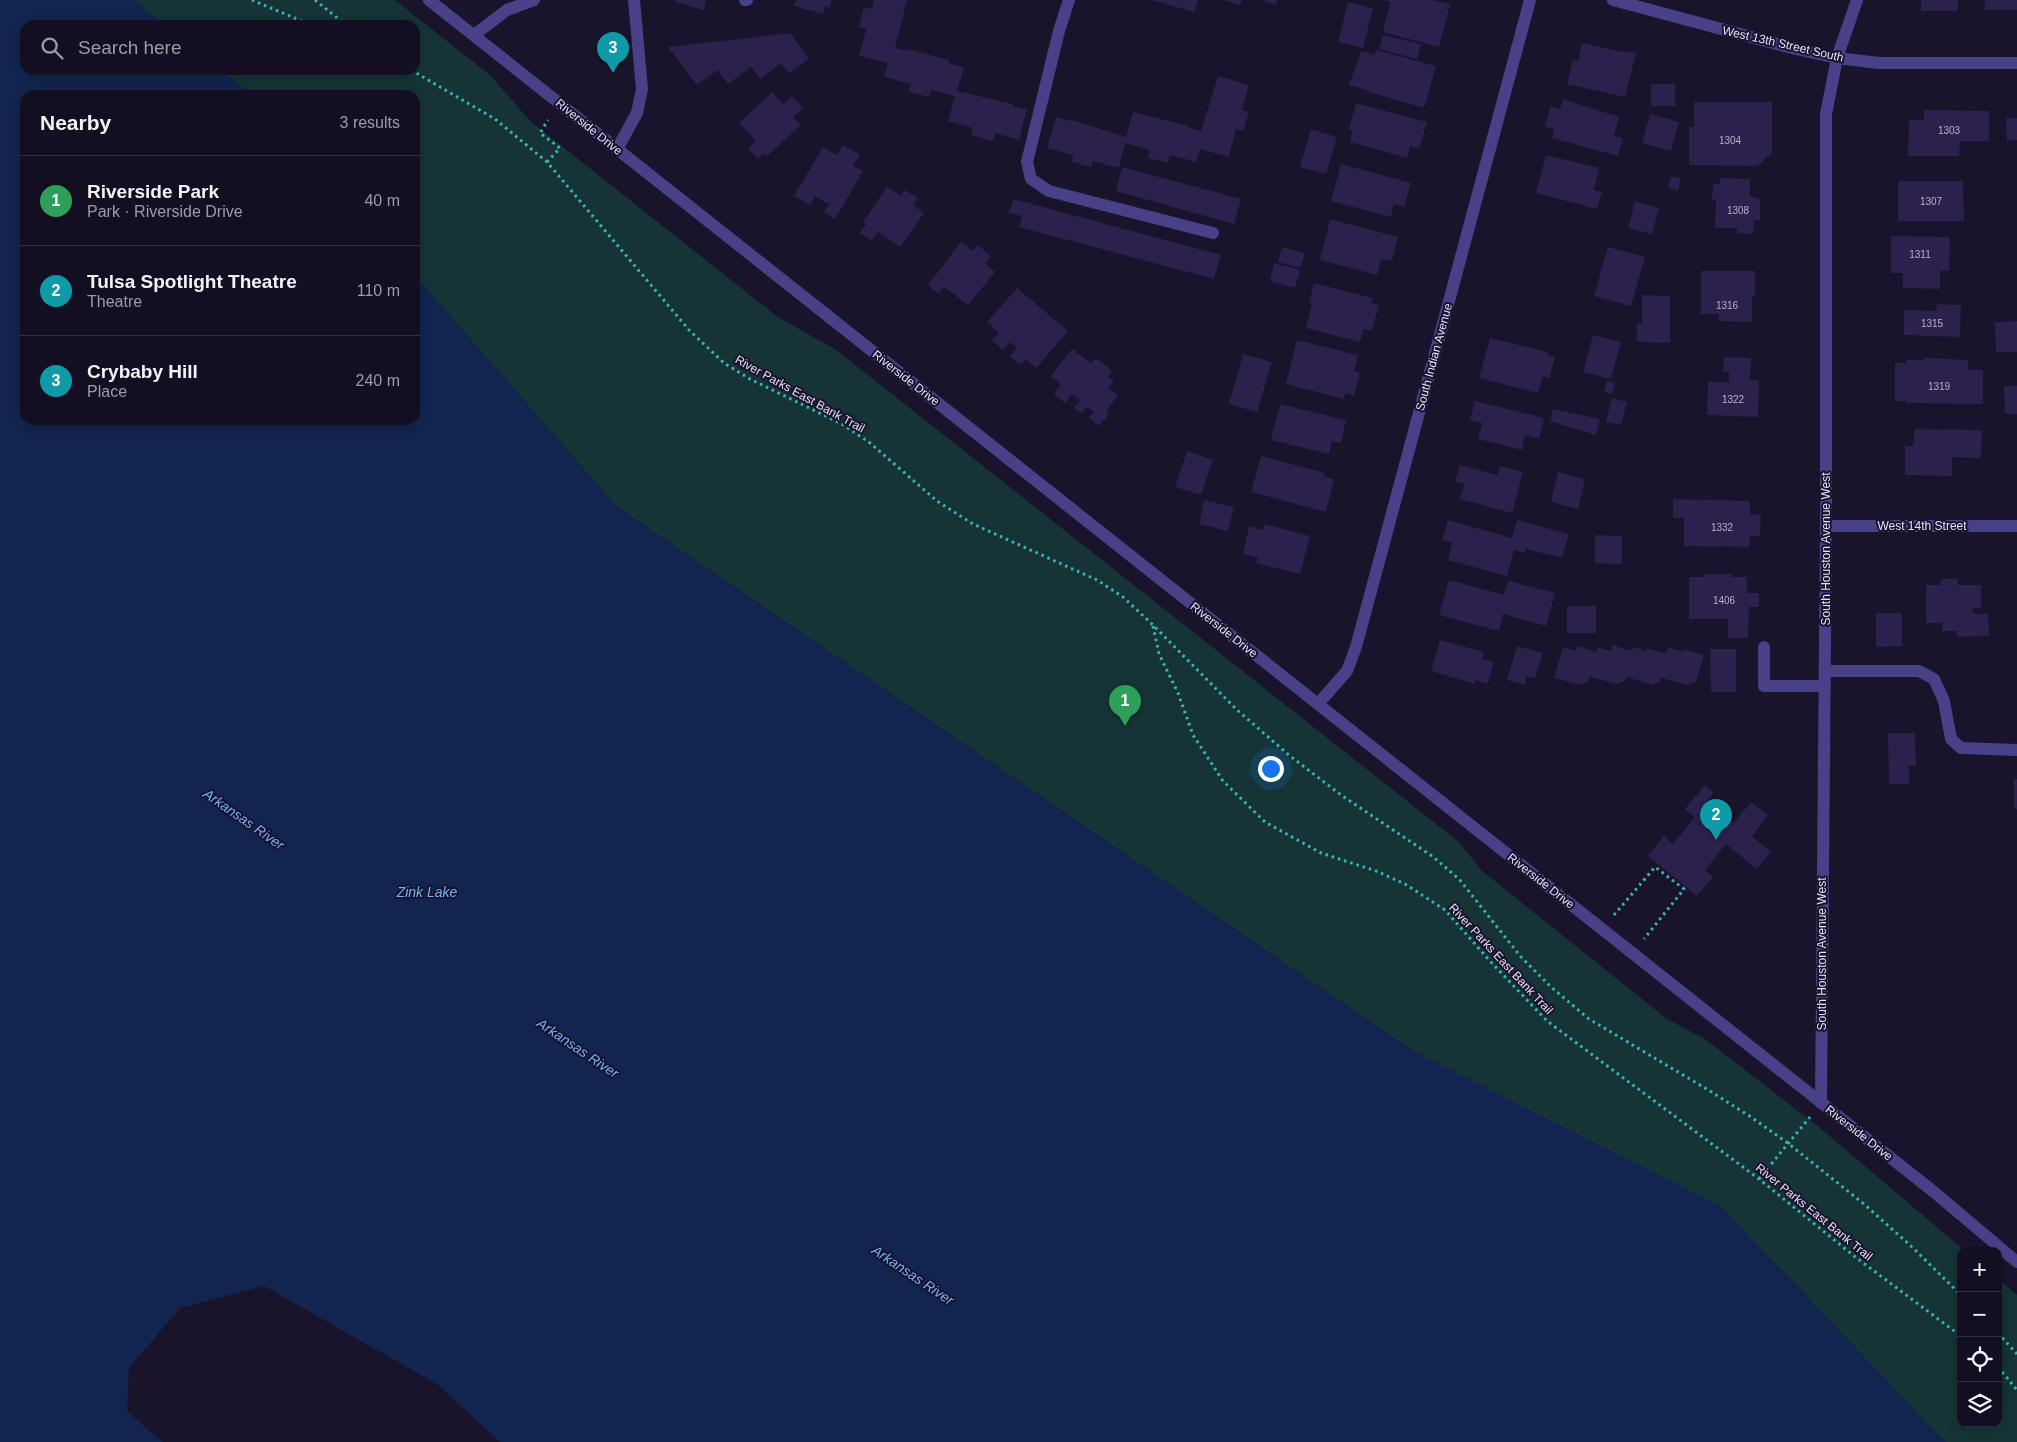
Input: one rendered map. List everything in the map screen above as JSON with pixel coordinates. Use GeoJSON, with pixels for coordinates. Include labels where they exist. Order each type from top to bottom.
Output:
{"type":"FeatureCollection","features":[{"type":"Feature","properties":{"kind":"street","name":"Riverside Drive"},"geometry":{"type":"LineString","coordinates":[[429,0],[1934,1192],[2017,1262]]}},
{"type":"Feature","properties":{"kind":"street"},"geometry":{"type":"LineString","coordinates":[[474,35],[507,10],[534,0]]}},
{"type":"Feature","properties":{"kind":"street"},"geometry":{"type":"LineString","coordinates":[[617,149],[637,112],[642,89],[634,0]]}},
{"type":"Feature","properties":{"kind":"street"},"geometry":{"type":"LineString","coordinates":[[1069,0],[1059,31],[1027,162],[1031,179],[1049,191],[1213,233]]}},
{"type":"Feature","properties":{"kind":"street","name":"South Indian Avenue"},"geometry":{"type":"LineString","coordinates":[[1318,704],[1347,671],[1356,647],[1530,0]]}},
{"type":"Feature","properties":{"kind":"street","name":"West 13th Street South"},"geometry":{"type":"LineString","coordinates":[[1613,0],[1796,49],[1837,58],[1878,63],[2017,63]]}},
{"type":"Feature","properties":{"kind":"street","name":"South Houston Avenue West"},"geometry":{"type":"LineString","coordinates":[[1821,1103],[1826,526],[1826,114],[1837,58],[1857,0]]}},
{"type":"Feature","properties":{"kind":"street","name":"West 14th Street"},"geometry":{"type":"LineString","coordinates":[[1826,526],[2017,526]]}},
{"type":"Feature","properties":{"kind":"street"},"geometry":{"type":"LineString","coordinates":[[1764,646],[1764,686],[1825,686]]}},
{"type":"Feature","properties":{"kind":"street"},"geometry":{"type":"LineString","coordinates":[[1825,672],[1919,671],[1934,679],[1944,701],[1950,739],[1956,744],[1961,748],[2017,750]]}},
{"type":"Feature","properties":{"kind":"path"},"geometry":{"type":"LineString","coordinates":[[252,0],[299,20]]}},
{"type":"Feature","properties":{"kind":"path"},"geometry":{"type":"LineString","coordinates":[[315,0],[340,20]]}},
{"type":"Feature","properties":{"kind":"path","name":"River Parks East Bank Trail"},"geometry":{"type":"LineString","coordinates":[[420,75],[495,119],[547,162],[689,330],[724,363],[750,379],[842,424],[870,443],[937,501],[973,524],[1097,580],[1122,597],[1153,625],[1236,709],[1290,756],[1446,867],[1459,879],[1521,957],[1551,987],[1589,1019],[1726,1101],[1788,1144],[1864,1204],[1912,1247],[1957,1292]]}},
{"type":"Feature","properties":{"kind":"path"},"geometry":{"type":"LineString","coordinates":[[547,162],[560,148],[540,133],[558,102]]}},
{"type":"Feature","properties":{"kind":"path","name":"River Parks East Bank Trail"},"geometry":{"type":"LineString","coordinates":[[1153,625],[1159,654],[1178,693],[1193,735],[1223,781],[1265,822],[1321,853],[1376,871],[1405,884],[1445,910],[1547,1021],[1759,1179],[1854,1256],[1957,1333]]}},
{"type":"Feature","properties":{"kind":"path"},"geometry":{"type":"LineString","coordinates":[[1602,929],[1655,867],[1684,889],[1632,953]]}},
{"type":"Feature","properties":{"kind":"path"},"geometry":{"type":"LineString","coordinates":[[1759,1179],[1821,1103]]}},
{"type":"Feature","properties":{"kind":"path"},"geometry":{"type":"LineString","coordinates":[[2002,1337],[2017,1354]]}},
{"type":"Feature","properties":{"kind":"path"},"geometry":{"type":"LineString","coordinates":[[2002,1372],[2017,1390]]}},
{"type":"Feature","properties":{"kind":"green space"},"geometry":{"type":"Polygon","coordinates":[[[133,0],[395,0],[491,76],[530,121],[779,318],[835,349],[1459,842],[1481,870],[1667,1019],[1705,1039],[1820,1128],[1960,1247],[1957,1247],[1957,1427],[2002,1427],[2002,1282],[2017,1295],[2017,1442],[1945,1442],[1720,1206],[1413,1051],[616,506],[420,282],[420,90],[246,90],[226,75],[420,75],[420,20],[158,20],[133,0]]]}},
{"type":"Feature","properties":{"kind":"water","name":"Zink Lake"},"geometry":{"type":"Polygon","coordinates":[[[0,0],[133,0],[158,20],[20,20],[20,75],[226,75],[246,90],[20,90],[20,425],[420,425],[420,282],[616,506],[1413,1051],[1720,1206],[1945,1442],[500,1442],[437,1384],[264,1286],[180,1308],[129,1368],[127,1411],[162,1442],[0,1442],[0,0]]]}},
{"type":"Feature","properties":{"kind":"building"},"geometry":{"type":"Polygon","coordinates":[[[676,0],[706,0],[704,10],[675,2],[676,0]]]}},
{"type":"Feature","properties":{"kind":"building"},"geometry":{"type":"Polygon","coordinates":[[[796,0],[832,0],[829,8],[825,6],[823,14],[794,6],[796,0]]]}},
{"type":"Feature","properties":{"kind":"building"},"geometry":{"type":"Polygon","coordinates":[[[874,0],[907,0],[895,48],[907,51],[908,49],[949,60],[949,63],[964,67],[957,91],[1013,104],[1013,106],[1027,110],[1019,140],[995,133],[993,141],[971,135],[973,128],[948,121],[955,96],[931,90],[929,97],[909,92],[911,84],[884,77],[888,63],[859,56],[866,29],[859,27],[864,7],[872,9],[874,0]]]}},
{"type":"Feature","properties":{"kind":"building"},"geometry":{"type":"Polygon","coordinates":[[[1152,0],[1198,0],[1194,12],[1152,0]]]}},
{"type":"Feature","properties":{"kind":"building"},"geometry":{"type":"Polygon","coordinates":[[[1224,0],[1242,0],[1240,5],[1224,0]]]}},
{"type":"Feature","properties":{"kind":"building"},"geometry":{"type":"Polygon","coordinates":[[[1260,0],[1277,0],[1276,5],[1260,0]]]}},
{"type":"Feature","properties":{"kind":"building"},"geometry":{"type":"Polygon","coordinates":[[[1383,0],[1433,0],[1450,4],[1439,47],[1383,32],[1390,2],[1383,0]]]}},
{"type":"Feature","properties":{"kind":"building"},"geometry":{"type":"Polygon","coordinates":[[[1921,0],[1958,0],[1958,11],[1921,11],[1921,0]]]}},
{"type":"Feature","properties":{"kind":"building"},"geometry":{"type":"Polygon","coordinates":[[[1985,0],[2017,0],[2017,10],[1984,10],[1985,0]]]}},
{"type":"Feature","properties":{"kind":"building"},"geometry":{"type":"Polygon","coordinates":[[[1348,2],[1373,8],[1363,48],[1338,42],[1348,2]]]}},
{"type":"Feature","properties":{"kind":"building"},"geometry":{"type":"Polygon","coordinates":[[[790,33],[809,59],[789,73],[781,63],[760,79],[751,67],[728,84],[718,70],[697,85],[668,47],[790,33]]]}},
{"type":"Feature","properties":{"kind":"building"},"geometry":{"type":"Polygon","coordinates":[[[1383,35],[1421,44],[1417,59],[1379,49],[1383,35]]]}},
{"type":"Feature","properties":{"kind":"building"},"geometry":{"type":"Polygon","coordinates":[[[1582,43],[1636,53],[1625,97],[1567,84],[1573,60],[1578,62],[1582,43]]]}},
{"type":"Feature","properties":{"kind":"building"},"geometry":{"type":"Polygon","coordinates":[[[1376,50],[1436,66],[1424,108],[1349,85],[1361,51],[1374,55],[1376,50]]]}},
{"type":"Feature","properties":{"kind":"building"},"geometry":{"type":"Polygon","coordinates":[[[1218,76],[1249,85],[1242,110],[1249,112],[1243,131],[1236,129],[1229,157],[1200,149],[1196,162],[1170,155],[1168,163],[1148,158],[1150,150],[1125,143],[1119,168],[1093,161],[1091,167],[1072,162],[1073,155],[1047,148],[1056,117],[1072,120],[1126,137],[1133,112],[1189,126],[1189,128],[1201,131],[1218,76]]]}},
{"type":"Feature","properties":{"kind":"building"},"geometry":{"type":"Polygon","coordinates":[[[1651,84],[1675,84],[1675,106],[1651,106],[1651,84]]]}},
{"type":"Feature","properties":{"kind":"building"},"geometry":{"type":"Polygon","coordinates":[[[772,92],[783,104],[792,96],[803,108],[793,117],[801,125],[767,156],[764,153],[758,159],[748,149],[756,141],[739,123],[772,92]]]}},
{"type":"Feature","properties":{"kind":"building"},"geometry":{"type":"Polygon","coordinates":[[[1563,99],[1619,117],[1614,136],[1623,138],[1618,156],[1552,138],[1554,129],[1545,126],[1551,106],[1560,109],[1563,99]]]}},
{"type":"Feature","properties":{"kind":"building"},"geometry":{"type":"Polygon","coordinates":[[[1694,102],[1772,102],[1772,153],[1757,166],[1689,165],[1689,127],[1694,127],[1694,102]]]}},
{"type":"Feature","properties":{"kind":"building"},"geometry":{"type":"Polygon","coordinates":[[[1356,103],[1427,122],[1419,149],[1410,146],[1407,158],[1350,142],[1352,131],[1349,129],[1356,103]]]}},
{"type":"Feature","properties":{"kind":"building"},"geometry":{"type":"Polygon","coordinates":[[[1924,110],[1989,111],[1989,141],[1960,141],[1959,156],[1908,156],[1909,120],[1924,120],[1924,110]]]}},
{"type":"Feature","properties":{"kind":"building"},"geometry":{"type":"Polygon","coordinates":[[[1650,114],[1679,122],[1671,151],[1642,143],[1650,114]]]}},
{"type":"Feature","properties":{"kind":"building"},"geometry":{"type":"Polygon","coordinates":[[[2006,118],[2017,118],[2017,140],[2007,141],[2006,118]]]}},
{"type":"Feature","properties":{"kind":"building"},"geometry":{"type":"Polygon","coordinates":[[[1311,129],[1337,137],[1326,174],[1300,167],[1311,129]]]}},
{"type":"Feature","properties":{"kind":"building"},"geometry":{"type":"Polygon","coordinates":[[[843,145],[860,154],[853,166],[863,171],[835,219],[824,212],[829,204],[815,197],[810,205],[794,196],[823,147],[837,155],[843,145]]]}},
{"type":"Feature","properties":{"kind":"building"},"geometry":{"type":"Polygon","coordinates":[[[1546,155],[1599,168],[1594,190],[1602,192],[1597,209],[1536,193],[1546,155]]]}},
{"type":"Feature","properties":{"kind":"building"},"geometry":{"type":"Polygon","coordinates":[[[1341,164],[1411,183],[1404,207],[1394,204],[1391,217],[1331,201],[1341,164]]]}},
{"type":"Feature","properties":{"kind":"building"},"geometry":{"type":"Polygon","coordinates":[[[1122,167],[1241,199],[1234,224],[1116,191],[1122,167]]]}},
{"type":"Feature","properties":{"kind":"building"},"geometry":{"type":"Polygon","coordinates":[[[1671,176],[1681,178],[1678,191],[1668,188],[1671,176]]]}},
{"type":"Feature","properties":{"kind":"building"},"geometry":{"type":"Polygon","coordinates":[[[1720,178],[1750,179],[1750,196],[1760,199],[1760,221],[1754,220],[1753,234],[1737,233],[1737,228],[1715,228],[1716,200],[1712,200],[1713,184],[1720,184],[1720,178]]]}},
{"type":"Feature","properties":{"kind":"building"},"geometry":{"type":"Polygon","coordinates":[[[1898,181],[1963,181],[1964,221],[1898,221],[1898,181]]]}},
{"type":"Feature","properties":{"kind":"building"},"geometry":{"type":"Polygon","coordinates":[[[887,187],[901,196],[905,190],[918,198],[913,205],[924,213],[900,247],[878,232],[872,240],[860,233],[866,224],[863,222],[887,187]]]}},
{"type":"Feature","properties":{"kind":"building"},"geometry":{"type":"Polygon","coordinates":[[[1013,199],[1221,255],[1214,279],[1019,227],[1022,216],[1009,213],[1013,199]]]}},
{"type":"Feature","properties":{"kind":"building"},"geometry":{"type":"Polygon","coordinates":[[[1635,201],[1659,208],[1652,234],[1628,228],[1635,201]]]}},
{"type":"Feature","properties":{"kind":"building"},"geometry":{"type":"Polygon","coordinates":[[[1330,219],[1398,237],[1392,261],[1381,259],[1377,275],[1320,260],[1330,219]]]}},
{"type":"Feature","properties":{"kind":"building"},"geometry":{"type":"Polygon","coordinates":[[[1891,236],[1950,237],[1949,271],[1940,271],[1940,289],[1903,288],[1903,273],[1891,273],[1891,236]]]}},
{"type":"Feature","properties":{"kind":"building"},"geometry":{"type":"Polygon","coordinates":[[[961,242],[973,251],[978,245],[991,256],[985,264],[995,272],[968,305],[944,287],[939,294],[928,285],[961,242]]]}},
{"type":"Feature","properties":{"kind":"building"},"geometry":{"type":"Polygon","coordinates":[[[1282,247],[1305,253],[1300,268],[1278,262],[1282,247]]]}},
{"type":"Feature","properties":{"kind":"building"},"geometry":{"type":"Polygon","coordinates":[[[1608,247],[1645,257],[1631,306],[1594,296],[1608,247]]]}},
{"type":"Feature","properties":{"kind":"building"},"geometry":{"type":"Polygon","coordinates":[[[1274,263],[1300,270],[1295,288],[1270,281],[1274,263]]]}},
{"type":"Feature","properties":{"kind":"building"},"geometry":{"type":"Polygon","coordinates":[[[1701,271],[1755,271],[1755,296],[1752,296],[1752,322],[1718,321],[1719,314],[1701,314],[1701,271]]]}},
{"type":"Feature","properties":{"kind":"building"},"geometry":{"type":"Polygon","coordinates":[[[1314,283],[1373,298],[1371,303],[1379,305],[1372,330],[1364,329],[1360,342],[1306,328],[1312,304],[1309,303],[1314,283]]]}},
{"type":"Feature","properties":{"kind":"building"},"geometry":{"type":"Polygon","coordinates":[[[1017,288],[1068,331],[1036,368],[1026,359],[1021,365],[1010,356],[1017,348],[1010,342],[1003,350],[992,340],[999,333],[987,322],[1017,288]]]}},
{"type":"Feature","properties":{"kind":"building"},"geometry":{"type":"Polygon","coordinates":[[[1642,295],[1670,296],[1670,343],[1637,342],[1637,323],[1642,323],[1642,295]]]}},
{"type":"Feature","properties":{"kind":"building"},"geometry":{"type":"Polygon","coordinates":[[[1937,304],[1961,305],[1960,337],[1904,335],[1904,310],[1936,311],[1937,304]]]}},
{"type":"Feature","properties":{"kind":"building"},"geometry":{"type":"Polygon","coordinates":[[[2017,321],[2017,352],[1996,352],[1995,322],[2017,321]]]}},
{"type":"Feature","properties":{"kind":"building"},"geometry":{"type":"Polygon","coordinates":[[[1593,335],[1621,342],[1611,379],[1583,372],[1593,335]]]}},
{"type":"Feature","properties":{"kind":"building"},"geometry":{"type":"Polygon","coordinates":[[[1490,338],[1547,352],[1547,355],[1555,357],[1549,378],[1543,376],[1538,393],[1479,378],[1490,338]]]}},
{"type":"Feature","properties":{"kind":"building"},"geometry":{"type":"Polygon","coordinates":[[[1297,340],[1358,355],[1354,371],[1360,372],[1354,396],[1346,393],[1344,399],[1286,384],[1297,340]]]}},
{"type":"Feature","properties":{"kind":"building"},"geometry":{"type":"Polygon","coordinates":[[[1072,349],[1091,363],[1096,358],[1112,371],[1108,376],[1114,381],[1108,388],[1118,395],[1106,412],[1109,414],[1099,426],[1089,418],[1094,412],[1087,407],[1082,413],[1074,408],[1080,400],[1072,394],[1065,403],[1054,394],[1061,385],[1051,376],[1072,349]]]}},
{"type":"Feature","properties":{"kind":"building"},"geometry":{"type":"Polygon","coordinates":[[[1243,354],[1272,362],[1257,412],[1229,404],[1243,354]]]}},
{"type":"Feature","properties":{"kind":"building"},"geometry":{"type":"Polygon","coordinates":[[[1724,357],[1751,358],[1750,380],[1759,380],[1758,417],[1707,415],[1708,382],[1729,382],[1729,372],[1723,372],[1724,357]]]}},
{"type":"Feature","properties":{"kind":"building"},"geometry":{"type":"Polygon","coordinates":[[[1924,358],[1968,360],[1968,370],[1983,370],[1983,404],[1906,403],[1906,401],[1895,401],[1895,363],[1906,363],[1906,360],[1924,360],[1924,358]]]}},
{"type":"Feature","properties":{"kind":"building"},"geometry":{"type":"Polygon","coordinates":[[[1607,381],[1615,383],[1612,394],[1604,392],[1607,381]]]}},
{"type":"Feature","properties":{"kind":"building"},"geometry":{"type":"Polygon","coordinates":[[[2004,386],[2017,386],[2017,414],[2005,414],[2004,386]]]}},
{"type":"Feature","properties":{"kind":"building"},"geometry":{"type":"Polygon","coordinates":[[[1612,398],[1627,402],[1621,425],[1606,422],[1612,398]]]}},
{"type":"Feature","properties":{"kind":"building"},"geometry":{"type":"Polygon","coordinates":[[[1475,401],[1544,418],[1539,439],[1525,435],[1522,450],[1478,439],[1482,423],[1470,420],[1475,401]]]}},
{"type":"Feature","properties":{"kind":"building"},"geometry":{"type":"Polygon","coordinates":[[[1280,404],[1346,420],[1341,443],[1332,441],[1329,454],[1271,440],[1280,404]]]}},
{"type":"Feature","properties":{"kind":"building"},"geometry":{"type":"Polygon","coordinates":[[[1553,409],[1600,419],[1596,435],[1550,421],[1553,409]]]}},
{"type":"Feature","properties":{"kind":"building"},"geometry":{"type":"Polygon","coordinates":[[[1914,429],[1982,430],[1981,458],[1952,457],[1952,476],[1905,475],[1905,446],[1914,446],[1914,429]]]}},
{"type":"Feature","properties":{"kind":"building"},"geometry":{"type":"Polygon","coordinates":[[[1187,451],[1213,460],[1201,495],[1175,487],[1187,451]]]}},
{"type":"Feature","properties":{"kind":"building"},"geometry":{"type":"Polygon","coordinates":[[[1261,456],[1325,473],[1324,477],[1334,479],[1326,512],[1251,492],[1261,456]]]}},
{"type":"Feature","properties":{"kind":"building"},"geometry":{"type":"Polygon","coordinates":[[[1460,465],[1497,475],[1500,466],[1523,472],[1512,513],[1460,499],[1464,484],[1455,482],[1460,465]]]}},
{"type":"Feature","properties":{"kind":"building"},"geometry":{"type":"Polygon","coordinates":[[[1558,472],[1585,479],[1578,509],[1551,502],[1558,472]]]}},
{"type":"Feature","properties":{"kind":"building"},"geometry":{"type":"Polygon","coordinates":[[[1673,499],[1750,501],[1750,514],[1761,515],[1760,536],[1750,536],[1749,547],[1684,546],[1684,518],[1673,518],[1673,499]]]}},
{"type":"Feature","properties":{"kind":"building"},"geometry":{"type":"Polygon","coordinates":[[[1204,500],[1234,507],[1228,531],[1199,524],[1204,500]]]}},
{"type":"Feature","properties":{"kind":"building"},"geometry":{"type":"Polygon","coordinates":[[[1448,520],[1512,538],[1517,520],[1569,534],[1562,558],[1526,549],[1525,553],[1514,550],[1507,576],[1448,560],[1452,543],[1442,540],[1448,520]]]}},
{"type":"Feature","properties":{"kind":"building"},"geometry":{"type":"Polygon","coordinates":[[[1264,524],[1310,536],[1300,574],[1256,563],[1258,558],[1243,554],[1249,526],[1263,530],[1264,524]]]}},
{"type":"Feature","properties":{"kind":"building"},"geometry":{"type":"Polygon","coordinates":[[[1595,535],[1622,536],[1622,564],[1595,563],[1595,535]]]}},
{"type":"Feature","properties":{"kind":"building"},"geometry":{"type":"Polygon","coordinates":[[[1704,574],[1731,574],[1731,577],[1747,577],[1747,593],[1759,593],[1759,607],[1749,607],[1748,638],[1728,638],[1728,619],[1689,619],[1689,577],[1704,577],[1704,574]]]}},
{"type":"Feature","properties":{"kind":"building"},"geometry":{"type":"Polygon","coordinates":[[[1941,579],[1958,579],[1958,585],[1981,585],[1981,608],[1973,608],[1973,614],[1988,614],[1989,636],[1957,637],[1957,631],[1942,631],[1942,623],[1926,623],[1926,585],[1941,585],[1941,579]]]}},
{"type":"Feature","properties":{"kind":"building"},"geometry":{"type":"Polygon","coordinates":[[[1449,580],[1504,595],[1508,581],[1555,593],[1546,626],[1503,614],[1499,631],[1439,615],[1449,580]]]}},
{"type":"Feature","properties":{"kind":"building"},"geometry":{"type":"Polygon","coordinates":[[[1567,606],[1596,606],[1596,633],[1567,633],[1567,606]]]}},
{"type":"Feature","properties":{"kind":"building"},"geometry":{"type":"Polygon","coordinates":[[[1876,613],[1902,613],[1902,646],[1876,647],[1876,613]]]}},
{"type":"Feature","properties":{"kind":"building"},"geometry":{"type":"Polygon","coordinates":[[[1440,640],[1484,652],[1482,659],[1494,662],[1488,684],[1475,680],[1475,684],[1431,671],[1440,640]]]}},
{"type":"Feature","properties":{"kind":"building"},"geometry":{"type":"Polygon","coordinates":[[[1612,645],[1631,651],[1633,647],[1646,651],[1647,648],[1666,654],[1668,647],[1683,652],[1684,649],[1704,655],[1696,682],[1688,685],[1661,678],[1660,681],[1652,685],[1627,677],[1625,681],[1617,684],[1590,677],[1589,680],[1581,685],[1554,678],[1563,647],[1576,651],[1577,646],[1596,652],[1598,647],[1611,651],[1612,645]]]}},
{"type":"Feature","properties":{"kind":"building"},"geometry":{"type":"Polygon","coordinates":[[[1517,646],[1543,653],[1535,678],[1527,676],[1525,685],[1507,680],[1517,646]]]}},
{"type":"Feature","properties":{"kind":"building"},"geometry":{"type":"Polygon","coordinates":[[[1710,649],[1736,649],[1736,692],[1711,692],[1710,649]]]}},
{"type":"Feature","properties":{"kind":"building"},"geometry":{"type":"Polygon","coordinates":[[[1888,733],[1915,733],[1916,766],[1909,766],[1909,784],[1889,784],[1888,733]]]}},
{"type":"Feature","properties":{"kind":"building"},"geometry":{"type":"Polygon","coordinates":[[[2014,778],[2017,779],[2017,809],[2014,809],[2014,778]]]}},
{"type":"Feature","properties":{"kind":"building"},"geometry":{"type":"Polygon","coordinates":[[[1705,785],[1714,792],[1707,801],[1734,823],[1751,802],[1768,815],[1752,836],[1771,852],[1757,869],[1726,844],[1705,870],[1713,877],[1697,896],[1648,856],[1664,836],[1673,844],[1695,817],[1685,809],[1705,785]]]}},
{"type":"Feature","properties":{"kind":"place","name":"Crybaby Hill"},"geometry":{"type":"Point","coordinates":[613,73]}},
{"type":"Feature","properties":{"kind":"place","name":"Riverside Park"},"geometry":{"type":"Point","coordinates":[1125,726]}},
{"type":"Feature","properties":{"kind":"place","name":"Tulsa Spotlight Theatre"},"geometry":{"type":"Point","coordinates":[1716,840]}},
{"type":"Feature","properties":{"kind":"water label","name":"Arkansas River"},"geometry":{"type":"Point","coordinates":[244,819]}},
{"type":"Feature","properties":{"kind":"water label","name":"Arkansas River"},"geometry":{"type":"Point","coordinates":[578,1048]}},
{"type":"Feature","properties":{"kind":"water label","name":"Arkansas River"},"geometry":{"type":"Point","coordinates":[913,1275]}}]}
